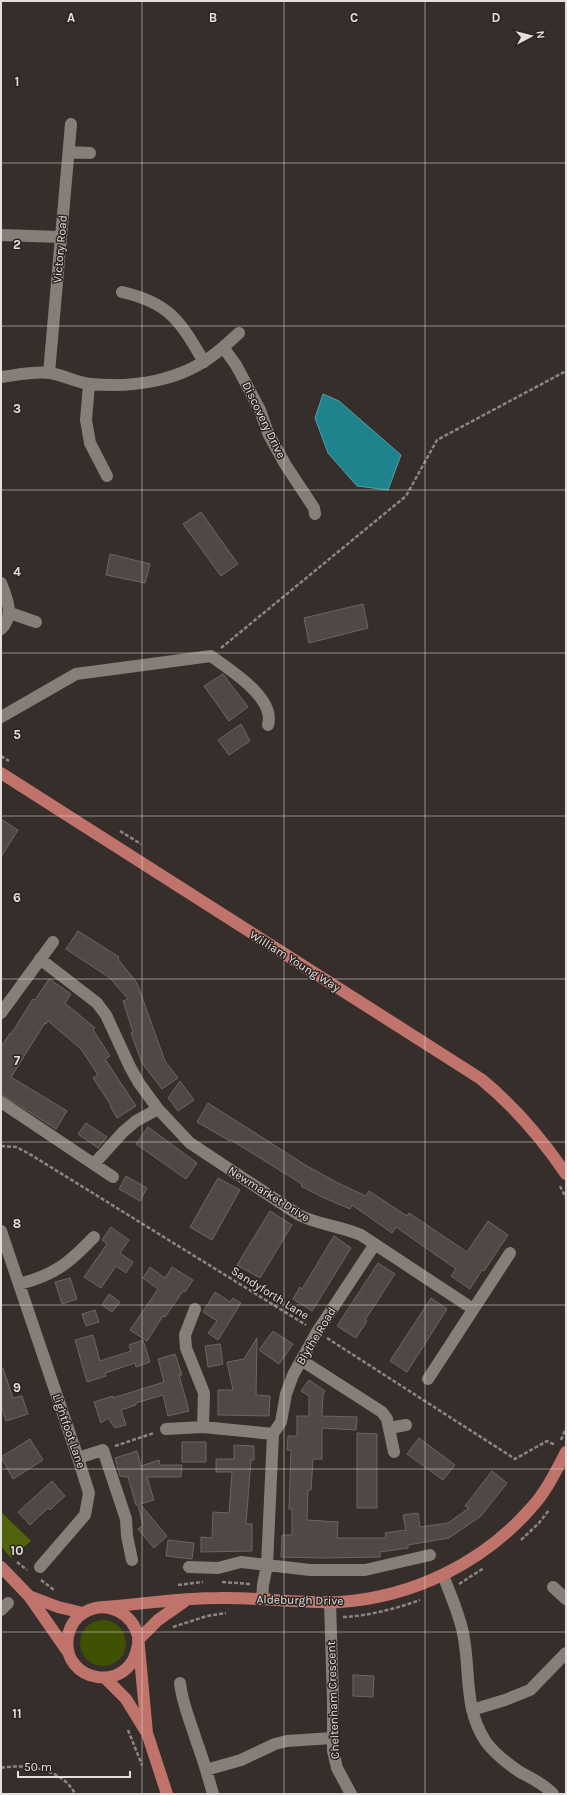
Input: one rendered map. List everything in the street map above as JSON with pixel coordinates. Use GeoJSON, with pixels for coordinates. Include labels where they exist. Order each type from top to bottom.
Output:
{"type":"FeatureCollection","features":[{"type":"Feature","properties":{"kind":"main road","name":"William Young Way"},"geometry":{"type":"LineString","coordinates":[[1,773],[481,1079],[499,1094],[522,1118],[544,1144],[566,1174]]}},
{"type":"Feature","properties":{"kind":"main road","name":"Aldeburgh Drive"},"geometry":{"type":"LineString","coordinates":[[104,1607],[219,1598],[330,1602],[382,1595],[423,1584],[443,1575],[488,1548],[531,1509],[546,1489],[566,1452]]}},
{"type":"Feature","properties":{"kind":"main road"},"geometry":{"type":"LineString","coordinates":[[1,1567],[25,1593],[76,1666],[93,1677],[105,1678],[116,1676],[130,1666],[136,1656],[138,1642],[158,1620],[186,1600]]}},
{"type":"Feature","properties":{"kind":"main road"},"geometry":{"type":"LineString","coordinates":[[25,1593],[58,1607],[83,1613]]}},
{"type":"Feature","properties":{"kind":"main road"},"geometry":{"type":"LineString","coordinates":[[70,1656],[68,1647],[69,1634],[74,1622],[83,1613],[96,1608],[104,1607],[117,1610],[128,1617],[135,1628],[138,1642],[147,1733],[167,1794]]}},
{"type":"Feature","properties":{"kind":"main road"},"geometry":{"type":"LineString","coordinates":[[105,1678],[126,1699],[147,1733]]}},
{"type":"Feature","properties":{"kind":"street","name":"Victory Road"},"geometry":{"type":"LineString","coordinates":[[49,373],[71,124]]}},
{"type":"Feature","properties":{"kind":"street"},"geometry":{"type":"LineString","coordinates":[[69,152],[90,153]]}},
{"type":"Feature","properties":{"kind":"street"},"geometry":{"type":"LineString","coordinates":[[1,235],[60,237]]}},
{"type":"Feature","properties":{"kind":"street"},"geometry":{"type":"LineString","coordinates":[[122,292],[142,296],[161,306],[176,319],[204,362]]}},
{"type":"Feature","properties":{"kind":"street"},"geometry":{"type":"LineString","coordinates":[[1,377],[49,373],[89,384],[124,386],[161,380],[189,370],[204,362],[239,333]]}},
{"type":"Feature","properties":{"kind":"street","name":"Discovery Drive"},"geometry":{"type":"LineString","coordinates":[[223,347],[236,365],[260,410],[268,433],[285,464],[314,508],[315,514]]}},
{"type":"Feature","properties":{"kind":"street"},"geometry":{"type":"LineString","coordinates":[[89,384],[86,420],[90,443],[107,476]]}},
{"type":"Feature","properties":{"kind":"street"},"geometry":{"type":"LineString","coordinates":[[1,583],[8,601],[10,613],[1,629]]}},
{"type":"Feature","properties":{"kind":"street"},"geometry":{"type":"LineString","coordinates":[[10,613],[36,622]]}},
{"type":"Feature","properties":{"kind":"street"},"geometry":{"type":"LineString","coordinates":[[1,717],[76,674],[211,656],[232,671],[260,697],[269,710],[270,717],[268,725]]}},
{"type":"Feature","properties":{"kind":"street"},"geometry":{"type":"LineString","coordinates":[[1,1013],[53,942]]}},
{"type":"Feature","properties":{"kind":"street","name":"Newmarket Drive"},"geometry":{"type":"LineString","coordinates":[[40,959],[97,1002],[118,1038],[130,1067],[158,1109],[190,1143],[279,1202],[308,1219],[352,1231],[375,1244],[473,1309]]}},
{"type":"Feature","properties":{"kind":"street"},"geometry":{"type":"LineString","coordinates":[[1,1102],[113,1177]]}},
{"type":"Feature","properties":{"kind":"street"},"geometry":{"type":"LineString","coordinates":[[94,1164],[123,1132],[136,1121],[158,1109]]}},
{"type":"Feature","properties":{"kind":"street","name":"Lightfoot Lane"},"geometry":{"type":"LineString","coordinates":[[1,1231],[89,1493],[85,1515],[40,1567]]}},
{"type":"Feature","properties":{"kind":"street"},"geometry":{"type":"LineString","coordinates":[[19,1284],[55,1272],[72,1261],[94,1237]]}},
{"type":"Feature","properties":{"kind":"street","name":"Blythe Road"},"geometry":{"type":"LineString","coordinates":[[262,1599],[267,1565],[273,1434],[281,1422],[286,1394],[292,1375],[317,1332],[375,1244]]}},
{"type":"Feature","properties":{"kind":"street"},"geometry":{"type":"LineString","coordinates":[[428,1379],[510,1253]]}},
{"type":"Feature","properties":{"kind":"street"},"geometry":{"type":"LineString","coordinates":[[195,1309],[185,1335],[186,1348],[204,1393],[204,1427]]}},
{"type":"Feature","properties":{"kind":"street"},"geometry":{"type":"LineString","coordinates":[[301,1360],[382,1412],[387,1419],[394,1452]]}},
{"type":"Feature","properties":{"kind":"street"},"geometry":{"type":"LineString","coordinates":[[389,1428],[406,1425]]}},
{"type":"Feature","properties":{"kind":"street"},"geometry":{"type":"LineString","coordinates":[[166,1429],[204,1427],[273,1434]]}},
{"type":"Feature","properties":{"kind":"street"},"geometry":{"type":"LineString","coordinates":[[78,1458],[104,1450],[126,1519],[127,1536],[132,1560]]}},
{"type":"Feature","properties":{"kind":"street"},"geometry":{"type":"LineString","coordinates":[[189,1567],[218,1568],[241,1562],[310,1570],[365,1570],[430,1555]]}},
{"type":"Feature","properties":{"kind":"street"},"geometry":{"type":"LineString","coordinates":[[443,1575],[463,1631],[466,1650],[467,1683],[476,1726],[487,1743],[503,1760],[521,1773],[540,1781],[553,1794]]}},
{"type":"Feature","properties":{"kind":"street"},"geometry":{"type":"LineString","coordinates":[[553,1588],[566,1599]]}},
{"type":"Feature","properties":{"kind":"street","name":"Cheltenham Crescent"},"geometry":{"type":"LineString","coordinates":[[330,1602],[333,1751],[337,1768],[351,1794]]}},
{"type":"Feature","properties":{"kind":"street"},"geometry":{"type":"LineString","coordinates":[[472,1710],[505,1700],[530,1690],[566,1653]]}},
{"type":"Feature","properties":{"kind":"street"},"geometry":{"type":"LineString","coordinates":[[180,1683],[185,1711],[213,1794]]}},
{"type":"Feature","properties":{"kind":"street"},"geometry":{"type":"LineString","coordinates":[[206,1770],[241,1760],[275,1744],[287,1741],[333,1738]]}},
{"type":"Feature","properties":{"kind":"path"},"geometry":{"type":"LineString","coordinates":[[211,656],[406,496],[436,440],[566,371]]}},
{"type":"Feature","properties":{"kind":"path","name":"Sandyforth Lane"},"geometry":{"type":"LineString","coordinates":[[1,1146],[16,1147],[28,1153],[317,1332],[514,1459],[547,1441]]}},
{"type":"Feature","properties":{"kind":"path"},"geometry":{"type":"LineString","coordinates":[[104,1450],[166,1429]]}},
{"type":"Feature","properties":{"kind":"path"},"geometry":{"type":"LineString","coordinates":[[517,1543],[539,1523]]}},
{"type":"Feature","properties":{"kind":"path"},"geometry":{"type":"LineString","coordinates":[[448,1589],[461,1583],[486,1566]]}},
{"type":"Feature","properties":{"kind":"path"},"geometry":{"type":"LineString","coordinates":[[331,1617],[367,1614],[395,1608],[423,1599]]}},
{"type":"Feature","properties":{"kind":"path"},"geometry":{"type":"LineString","coordinates":[[170,1628],[207,1616],[232,1612]]}},
{"type":"Feature","properties":{"kind":"path"},"geometry":{"type":"LineString","coordinates":[[125,1723],[144,1769]]}},
{"type":"Feature","properties":{"kind":"path"},"geometry":{"type":"LineString","coordinates":[[1,1768],[15,1765],[54,1773],[70,1784],[76,1794]]}},
{"type":"Feature","properties":{"kind":"green space"},"geometry":{"type":"Polygon","coordinates":[[[1,1512],[31,1541],[11,1558],[1,1546],[1,1512]]]}},
{"type":"Feature","properties":{"kind":"green space"},"geometry":{"type":"Polygon","coordinates":[[[99,1620],[107,1620],[116,1624],[122,1630],[126,1643],[122,1656],[116,1662],[107,1666],[99,1666],[90,1662],[84,1656],[80,1647],[80,1639],[84,1630],[90,1624],[99,1620]]]}},
{"type":"Feature","properties":{"kind":"water"},"geometry":{"type":"Polygon","coordinates":[[[323,394],[339,401],[401,455],[388,490],[357,486],[328,453],[315,418],[323,394]]]}},
{"type":"Feature","properties":{"kind":"building"},"geometry":{"type":"Polygon","coordinates":[[[201,512],[238,564],[221,576],[183,524],[201,512]]]}},
{"type":"Feature","properties":{"kind":"building"},"geometry":{"type":"Polygon","coordinates":[[[110,554],[150,564],[145,583],[106,575],[110,554]]]}},
{"type":"Feature","properties":{"kind":"building"},"geometry":{"type":"Polygon","coordinates":[[[363,604],[368,628],[309,643],[304,618],[363,604]]]}},
{"type":"Feature","properties":{"kind":"building"},"geometry":{"type":"Polygon","coordinates":[[[223,674],[248,707],[229,721],[204,686],[223,674]]]}},
{"type":"Feature","properties":{"kind":"building"},"geometry":{"type":"Polygon","coordinates":[[[241,724],[250,741],[229,755],[218,740],[241,724]]]}},
{"type":"Feature","properties":{"kind":"building"},"geometry":{"type":"Polygon","coordinates":[[[1,819],[18,830],[1,857],[1,819]]]}},
{"type":"Feature","properties":{"kind":"building"},"geometry":{"type":"Polygon","coordinates":[[[78,931],[119,957],[118,959],[137,983],[165,1061],[178,1078],[162,1089],[142,1063],[131,1033],[133,1032],[123,1001],[128,999],[110,978],[66,949],[78,931]]]}},
{"type":"Feature","properties":{"kind":"building"},"geometry":{"type":"Polygon","coordinates":[[[49,979],[71,994],[65,1003],[95,1028],[93,1030],[110,1056],[105,1059],[136,1106],[117,1118],[110,1106],[111,1105],[93,1078],[98,1075],[81,1049],[48,1021],[46,1024],[45,1023],[11,1077],[67,1111],[56,1129],[1,1094],[1,1047],[33,999],[35,1000],[49,979]]]}},
{"type":"Feature","properties":{"kind":"building"},"geometry":{"type":"Polygon","coordinates":[[[180,1081],[194,1100],[178,1111],[168,1098],[180,1081]]]}},
{"type":"Feature","properties":{"kind":"building"},"geometry":{"type":"Polygon","coordinates":[[[208,1103],[307,1166],[366,1196],[369,1191],[407,1216],[409,1213],[467,1252],[488,1221],[508,1235],[470,1289],[451,1276],[456,1269],[396,1227],[392,1233],[352,1205],[350,1209],[301,1186],[302,1184],[231,1140],[230,1141],[197,1122],[208,1103]]]}},
{"type":"Feature","properties":{"kind":"building"},"geometry":{"type":"Polygon","coordinates":[[[86,1123],[107,1137],[98,1148],[78,1134],[86,1123]]]}},
{"type":"Feature","properties":{"kind":"building"},"geometry":{"type":"Polygon","coordinates":[[[148,1127],[197,1163],[186,1179],[136,1144],[148,1127]]]}},
{"type":"Feature","properties":{"kind":"building"},"geometry":{"type":"Polygon","coordinates":[[[126,1176],[147,1188],[140,1201],[119,1189],[126,1176]]]}},
{"type":"Feature","properties":{"kind":"building"},"geometry":{"type":"Polygon","coordinates":[[[218,1178],[240,1190],[212,1240],[190,1227],[218,1178]]]}},
{"type":"Feature","properties":{"kind":"building"},"geometry":{"type":"Polygon","coordinates":[[[270,1211],[292,1225],[260,1278],[237,1265],[270,1211]]]}},
{"type":"Feature","properties":{"kind":"building"},"geometry":{"type":"Polygon","coordinates":[[[111,1227],[129,1240],[120,1253],[133,1262],[126,1273],[116,1266],[101,1288],[84,1277],[107,1244],[102,1240],[111,1227]]]}},
{"type":"Feature","properties":{"kind":"building"},"geometry":{"type":"Polygon","coordinates":[[[334,1236],[351,1248],[312,1311],[293,1299],[300,1287],[302,1289],[334,1236]]]}},
{"type":"Feature","properties":{"kind":"building"},"geometry":{"type":"Polygon","coordinates":[[[378,1263],[395,1274],[365,1320],[367,1321],[356,1338],[337,1326],[378,1263]]]}},
{"type":"Feature","properties":{"kind":"building"},"geometry":{"type":"Polygon","coordinates":[[[150,1267],[165,1278],[172,1267],[193,1280],[185,1292],[183,1291],[165,1317],[163,1316],[147,1341],[130,1330],[158,1289],[143,1278],[150,1267]]]}},
{"type":"Feature","properties":{"kind":"building"},"geometry":{"type":"Polygon","coordinates":[[[70,1278],[77,1299],[62,1304],[55,1282],[70,1278]]]}},
{"type":"Feature","properties":{"kind":"building"},"geometry":{"type":"Polygon","coordinates":[[[215,1292],[230,1302],[233,1298],[241,1303],[218,1340],[208,1333],[217,1321],[203,1312],[215,1292]]]}},
{"type":"Feature","properties":{"kind":"building"},"geometry":{"type":"Polygon","coordinates":[[[109,1294],[120,1302],[112,1312],[102,1305],[109,1294]]]}},
{"type":"Feature","properties":{"kind":"building"},"geometry":{"type":"Polygon","coordinates":[[[431,1298],[447,1309],[407,1372],[390,1361],[431,1298]]]}},
{"type":"Feature","properties":{"kind":"building"},"geometry":{"type":"Polygon","coordinates":[[[95,1310],[99,1322],[86,1326],[82,1314],[95,1310]]]}},
{"type":"Feature","properties":{"kind":"building"},"geometry":{"type":"Polygon","coordinates":[[[273,1331],[293,1344],[279,1364],[259,1350],[273,1331]]]}},
{"type":"Feature","properties":{"kind":"building"},"geometry":{"type":"Polygon","coordinates":[[[93,1335],[100,1361],[131,1351],[129,1345],[143,1340],[150,1362],[136,1367],[135,1363],[105,1373],[106,1376],[87,1382],[75,1340],[93,1335]]]}},
{"type":"Feature","properties":{"kind":"building"},"geometry":{"type":"Polygon","coordinates":[[[257,1338],[256,1395],[270,1396],[269,1416],[218,1415],[218,1390],[233,1390],[227,1362],[244,1359],[257,1338]]]}},
{"type":"Feature","properties":{"kind":"building"},"geometry":{"type":"Polygon","coordinates":[[[220,1344],[223,1364],[208,1367],[205,1346],[220,1344]]]}},
{"type":"Feature","properties":{"kind":"building"},"geometry":{"type":"Polygon","coordinates":[[[175,1354],[182,1375],[179,1375],[189,1411],[168,1416],[163,1395],[136,1403],[136,1405],[121,1410],[126,1425],[115,1428],[108,1418],[101,1423],[94,1402],[113,1396],[113,1398],[164,1382],[158,1359],[175,1354]]]}},
{"type":"Feature","properties":{"kind":"building"},"geometry":{"type":"Polygon","coordinates":[[[1,1368],[3,1368],[13,1398],[22,1396],[28,1414],[6,1421],[1,1405],[1,1368]]]}},
{"type":"Feature","properties":{"kind":"building"},"geometry":{"type":"Polygon","coordinates":[[[309,1380],[325,1391],[323,1395],[322,1416],[357,1417],[356,1430],[322,1428],[322,1459],[313,1459],[311,1490],[308,1490],[307,1520],[338,1522],[337,1538],[386,1538],[385,1533],[406,1530],[403,1515],[418,1513],[420,1527],[448,1523],[469,1508],[465,1506],[492,1471],[507,1483],[481,1516],[449,1538],[408,1545],[408,1548],[380,1552],[380,1557],[281,1557],[282,1535],[292,1535],[292,1509],[289,1509],[291,1450],[287,1450],[288,1436],[297,1436],[297,1416],[309,1416],[309,1396],[301,1391],[309,1380]]]}},
{"type":"Feature","properties":{"kind":"building"},"geometry":{"type":"Polygon","coordinates":[[[357,1433],[377,1434],[377,1508],[357,1508],[357,1433]]]}},
{"type":"Feature","properties":{"kind":"building"},"geometry":{"type":"Polygon","coordinates":[[[419,1438],[455,1465],[443,1480],[407,1454],[419,1438]]]}},
{"type":"Feature","properties":{"kind":"building"},"geometry":{"type":"Polygon","coordinates":[[[30,1439],[43,1460],[13,1479],[1,1457],[30,1439]]]}},
{"type":"Feature","properties":{"kind":"building"},"geometry":{"type":"Polygon","coordinates":[[[182,1442],[206,1442],[206,1462],[182,1462],[182,1442]]]}},
{"type":"Feature","properties":{"kind":"building"},"geometry":{"type":"Polygon","coordinates":[[[234,1445],[254,1446],[254,1460],[251,1460],[246,1524],[252,1524],[252,1551],[201,1552],[201,1537],[212,1538],[213,1512],[229,1513],[232,1472],[216,1472],[216,1459],[234,1459],[234,1445]]]}},
{"type":"Feature","properties":{"kind":"building"},"geometry":{"type":"Polygon","coordinates":[[[137,1451],[141,1466],[159,1460],[160,1465],[182,1465],[181,1477],[147,1477],[154,1500],[140,1504],[167,1536],[154,1548],[138,1529],[143,1525],[138,1505],[136,1505],[128,1477],[120,1476],[115,1458],[137,1451]]]}},
{"type":"Feature","properties":{"kind":"building"},"geometry":{"type":"Polygon","coordinates":[[[52,1481],[65,1496],[50,1510],[48,1508],[30,1525],[18,1512],[52,1481]]]}},
{"type":"Feature","properties":{"kind":"building"},"geometry":{"type":"Polygon","coordinates":[[[168,1540],[194,1543],[192,1559],[166,1556],[168,1540]]]}},
{"type":"Feature","properties":{"kind":"building"},"geometry":{"type":"Polygon","coordinates":[[[353,1675],[374,1676],[373,1697],[353,1696],[353,1675]]]}}]}
